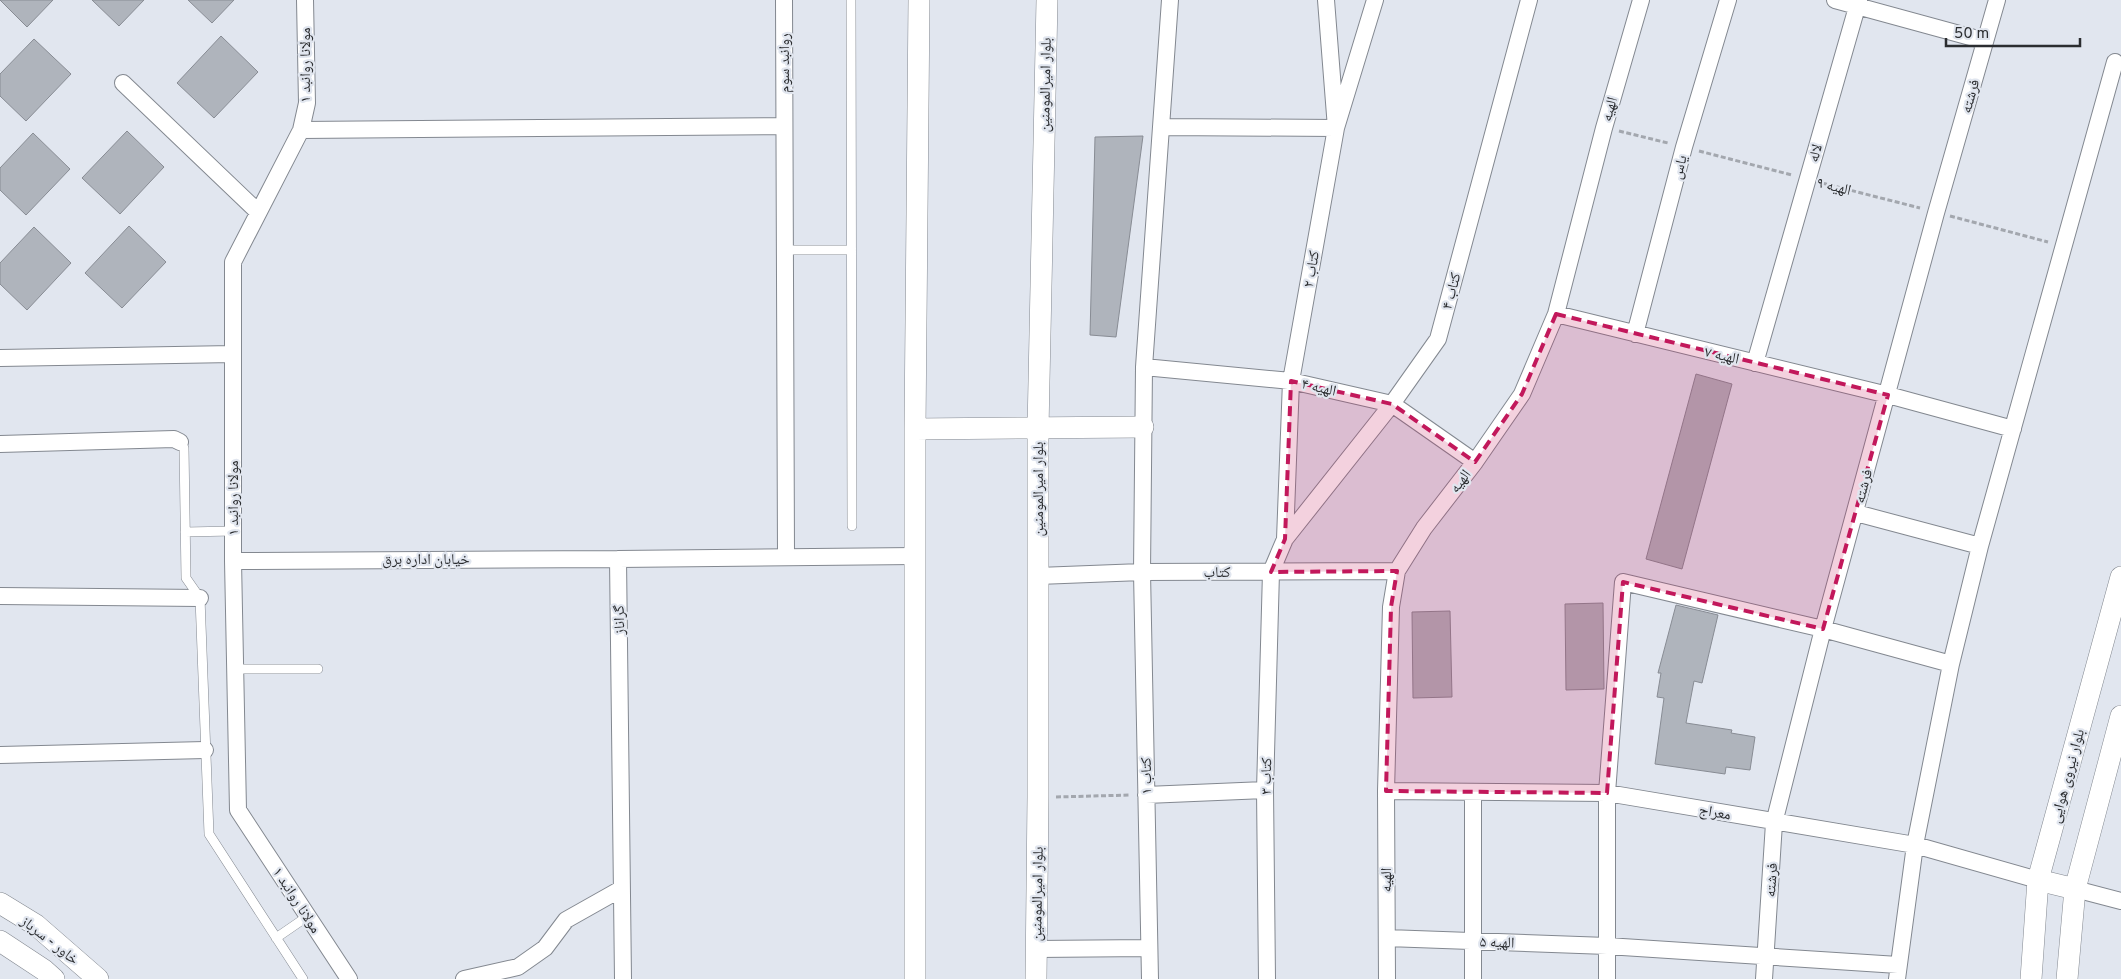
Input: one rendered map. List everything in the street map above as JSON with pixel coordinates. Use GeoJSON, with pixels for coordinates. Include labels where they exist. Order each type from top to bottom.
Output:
{"type":"FeatureCollection","features":[{"type":"Feature","properties":{"kind":"street","name":"مولانا روانبد ۱"},"geometry":{"type":"LineString","coordinates":[[305,0],[307,103],[301,130],[233,262],[233,531],[238,810],[349,979]]}},
{"type":"Feature","properties":{"kind":"street","name":"روانبد سوم"},"geometry":{"type":"LineString","coordinates":[[784,0],[786,556]]}},
{"type":"Feature","properties":{"kind":"street"},"geometry":{"type":"LineString","coordinates":[[915,979],[915,429],[919,0]]}},
{"type":"Feature","properties":{"kind":"street","name":"بلوار امیرالمومنین"},"geometry":{"type":"LineString","coordinates":[[1036,979],[1038,429],[1047,0]]}},
{"type":"Feature","properties":{"kind":"street","name":"کتاب ۱"},"geometry":{"type":"LineString","coordinates":[[1150,979],[1142,572],[1144,367],[1170,0]]}},
{"type":"Feature","properties":{"kind":"street","name":"کتاب ۲"},"geometry":{"type":"LineString","coordinates":[[1285,539],[1291,381],[1336,128],[1326,0]]}},
{"type":"Feature","properties":{"kind":"street"},"geometry":{"type":"LineString","coordinates":[[1162,126],[1336,128],[1375,0]]}},
{"type":"Feature","properties":{"kind":"street","name":"کتاب ۴"},"geometry":{"type":"LineString","coordinates":[[1285,539],[1392,404],[1438,339],[1529,0]]}},
{"type":"Feature","properties":{"kind":"street","name":"الهیه"},"geometry":{"type":"LineString","coordinates":[[1387,979],[1386,792],[1391,607],[1397,571],[1424,528],[1475,462],[1522,394],[1556,314],[1604,128],[1641,0]]}},
{"type":"Feature","properties":{"kind":"street","name":"یاس"},"geometry":{"type":"LineString","coordinates":[[1636,334],[1684,147],[1728,0]]}},
{"type":"Feature","properties":{"kind":"street"},"geometry":{"type":"LineString","coordinates":[[1835,0],[1858,3],[1985,41]]}},
{"type":"Feature","properties":{"kind":"street","name":"فرشته"},"geometry":{"type":"LineString","coordinates":[[1764,979],[1774,823],[1823,629],[1888,395],[1936,212],[1997,0]]}},
{"type":"Feature","properties":{"kind":"street","name":"لاله"},"geometry":{"type":"LineString","coordinates":[[1755,363],[1858,3]]}},
{"type":"Feature","properties":{"kind":"street"},"geometry":{"type":"LineString","coordinates":[[1897,972],[1915,845],[1951,664],[1980,546],[2115,62]]}},
{"type":"Feature","properties":{"kind":"street"},"geometry":{"type":"LineString","coordinates":[[123,83],[258,212]]}},
{"type":"Feature","properties":{"kind":"street"},"geometry":{"type":"LineString","coordinates":[[301,130],[783,126]]}},
{"type":"Feature","properties":{"kind":"street","name":"الهیه ۷"},"geometry":{"type":"LineString","coordinates":[[1556,314],[1888,395],[2013,429]]}},
{"type":"Feature","properties":{"kind":"street"},"geometry":{"type":"LineString","coordinates":[[0,358],[232,354]]}},
{"type":"Feature","properties":{"kind":"street","name":"الهیه ۴"},"geometry":{"type":"LineString","coordinates":[[1144,367],[1291,381],[1392,404],[1475,462]]}},
{"type":"Feature","properties":{"kind":"street"},"geometry":{"type":"LineString","coordinates":[[915,429],[1143,427]]}},
{"type":"Feature","properties":{"kind":"street"},"geometry":{"type":"LineString","coordinates":[[0,444],[174,439],[180,442]]}},
{"type":"Feature","properties":{"kind":"street"},"geometry":{"type":"LineString","coordinates":[[1856,513],[1980,546]]}},
{"type":"Feature","properties":{"kind":"street"},"geometry":{"type":"LineString","coordinates":[[1271,572],[1285,539]]}},
{"type":"Feature","properties":{"kind":"street"},"geometry":{"type":"LineString","coordinates":[[618,558],[915,556]]}},
{"type":"Feature","properties":{"kind":"street","name":"خیابان اداره برق"},"geometry":{"type":"LineString","coordinates":[[234,561],[618,558]]}},
{"type":"Feature","properties":{"kind":"street","name":"گراناز"},"geometry":{"type":"LineString","coordinates":[[618,558],[623,979]]}},
{"type":"Feature","properties":{"kind":"street","name":"کتاب"},"geometry":{"type":"LineString","coordinates":[[1038,576],[1142,572],[1397,571]]}},
{"type":"Feature","properties":{"kind":"street","name":"کتاب ۳"},"geometry":{"type":"LineString","coordinates":[[1267,979],[1265,790],[1271,572]]}},
{"type":"Feature","properties":{"kind":"street","name":"بلوار نیروی هوایی"},"geometry":{"type":"LineString","coordinates":[[2031,979],[2038,880],[2121,577]]}},
{"type":"Feature","properties":{"kind":"street"},"geometry":{"type":"LineString","coordinates":[[1607,979],[1607,794],[1622,582],[1823,629],[1951,664]]}},
{"type":"Feature","properties":{"kind":"street"},"geometry":{"type":"LineString","coordinates":[[0,596],[200,598]]}},
{"type":"Feature","properties":{"kind":"street"},"geometry":{"type":"LineString","coordinates":[[2067,979],[2075,889],[2121,716]]}},
{"type":"Feature","properties":{"kind":"street"},"geometry":{"type":"LineString","coordinates":[[0,755],[205,750]]}},
{"type":"Feature","properties":{"kind":"street"},"geometry":{"type":"LineString","coordinates":[[1146,795],[1265,790]]}},
{"type":"Feature","properties":{"kind":"street","name":"معراج"},"geometry":{"type":"LineString","coordinates":[[1386,792],[1607,794],[1915,845],[2038,880]]}},
{"type":"Feature","properties":{"kind":"street"},"geometry":{"type":"LineString","coordinates":[[1472,793],[1473,979]]}},
{"type":"Feature","properties":{"kind":"street"},"geometry":{"type":"LineString","coordinates":[[2038,880],[2121,901]]}},
{"type":"Feature","properties":{"kind":"street"},"geometry":{"type":"LineString","coordinates":[[464,979],[518,967],[545,948],[566,920],[621,888]]}},
{"type":"Feature","properties":{"kind":"street","name":"خاور - سرباز"},"geometry":{"type":"LineString","coordinates":[[0,903],[36,925],[98,979]]}},
{"type":"Feature","properties":{"kind":"street","name":"الهیه ۵"},"geometry":{"type":"LineString","coordinates":[[1386,938],[1607,946],[1766,957],[1897,972]]}},
{"type":"Feature","properties":{"kind":"street","name":"خاور - سرباز"},"geometry":{"type":"LineString","coordinates":[[0,941],[44,970],[54,979]]}},
{"type":"Feature","properties":{"kind":"street"},"geometry":{"type":"LineString","coordinates":[[1036,949],[1149,948]]}},
{"type":"Feature","properties":{"kind":"lane"},"geometry":{"type":"LineString","coordinates":[[851,0],[852,526]]}},
{"type":"Feature","properties":{"kind":"lane"},"geometry":{"type":"LineString","coordinates":[[784,250],[851,250]]}},
{"type":"Feature","properties":{"kind":"lane"},"geometry":{"type":"LineString","coordinates":[[180,442],[184,448],[186,578],[200,598],[209,834],[303,979]]}},
{"type":"Feature","properties":{"kind":"lane"},"geometry":{"type":"LineString","coordinates":[[185,532],[233,531]]}},
{"type":"Feature","properties":{"kind":"lane"},"geometry":{"type":"LineString","coordinates":[[235,669],[318,669]]}},
{"type":"Feature","properties":{"kind":"lane"},"geometry":{"type":"LineString","coordinates":[[276,938],[308,916]]}},
{"type":"Feature","properties":{"kind":"path","name":"الهیه ۹"},"geometry":{"type":"LineString","coordinates":[[1604,128],[2064,246]]}},
{"type":"Feature","properties":{"kind":"path"},"geometry":{"type":"LineString","coordinates":[[1038,797],[1146,795]]}},
{"type":"Feature","properties":{"kind":"highlighted area"},"geometry":{"type":"Polygon","coordinates":[[[1556,314],[1888,395],[1823,629],[1623,582],[1607,793],[1386,791],[1391,607],[1397,571],[1271,572],[1285,539],[1291,381],[1392,404],[1475,462],[1522,394],[1556,314]]]}},
{"type":"Feature","properties":{"kind":"building"},"geometry":{"type":"Polygon","coordinates":[[[0,0],[53,0],[27,27],[0,0]]]}},
{"type":"Feature","properties":{"kind":"building"},"geometry":{"type":"Polygon","coordinates":[[[92,0],[144,0],[119,26],[92,0]]]}},
{"type":"Feature","properties":{"kind":"building"},"geometry":{"type":"Polygon","coordinates":[[[188,0],[234,0],[212,23],[188,0]]]}},
{"type":"Feature","properties":{"kind":"building"},"geometry":{"type":"Polygon","coordinates":[[[221,36],[258,72],[214,118],[177,83],[221,36]]]}},
{"type":"Feature","properties":{"kind":"building"},"geometry":{"type":"Polygon","coordinates":[[[34,39],[71,74],[26,121],[0,96],[0,74],[34,39]]]}},
{"type":"Feature","properties":{"kind":"building"},"geometry":{"type":"Polygon","coordinates":[[[127,131],[164,167],[120,214],[82,178],[127,131]]]}},
{"type":"Feature","properties":{"kind":"building"},"geometry":{"type":"Polygon","coordinates":[[[33,133],[70,169],[26,215],[0,190],[0,168],[33,133]]]}},
{"type":"Feature","properties":{"kind":"building"},"geometry":{"type":"Polygon","coordinates":[[[1143,136],[1116,337],[1090,335],[1095,137],[1143,136]]]}},
{"type":"Feature","properties":{"kind":"building"},"geometry":{"type":"Polygon","coordinates":[[[129,226],[166,262],[122,308],[85,273],[129,226]]]}},
{"type":"Feature","properties":{"kind":"building"},"geometry":{"type":"Polygon","coordinates":[[[34,227],[71,263],[27,310],[0,284],[0,263],[34,227]]]}},
{"type":"Feature","properties":{"kind":"building"},"geometry":{"type":"Polygon","coordinates":[[[1696,374],[1732,384],[1682,569],[1646,559],[1696,374]]]}},
{"type":"Feature","properties":{"kind":"building"},"geometry":{"type":"Polygon","coordinates":[[[1603,603],[1604,689],[1566,690],[1565,604],[1603,603]]]}},
{"type":"Feature","properties":{"kind":"building"},"geometry":{"type":"Polygon","coordinates":[[[1676,605],[1718,615],[1702,683],[1694,681],[1686,723],[1732,730],[1731,733],[1755,737],[1750,770],[1726,767],[1725,774],[1655,764],[1664,698],[1657,697],[1661,673],[1658,673],[1676,605]]]}},
{"type":"Feature","properties":{"kind":"building"},"geometry":{"type":"Polygon","coordinates":[[[1450,611],[1452,697],[1413,698],[1412,612],[1450,611]]]}}]}
